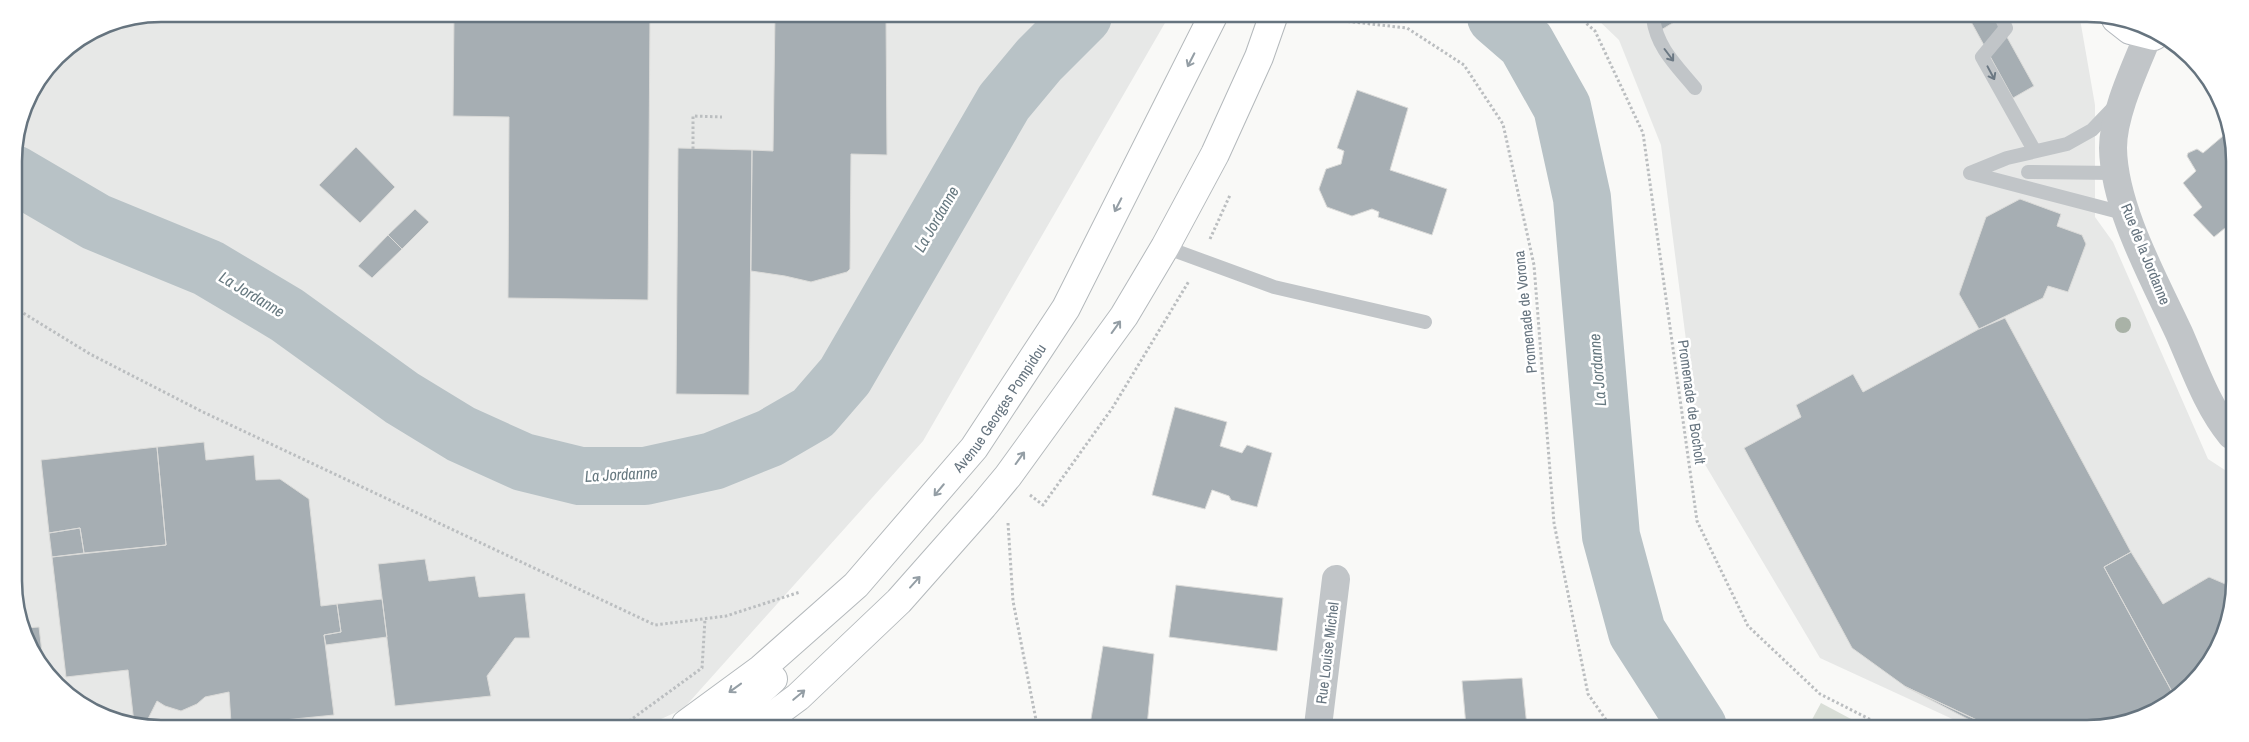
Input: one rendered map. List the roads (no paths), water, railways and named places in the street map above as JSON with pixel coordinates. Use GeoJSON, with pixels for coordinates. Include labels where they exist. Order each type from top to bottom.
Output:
{"type":"FeatureCollection","features":[{"type":"Feature","properties":{"kind":"main road","name":"Avenue Georges Pompidou"},"geometry":{"type":"LineString","coordinates":[[692,720],[761,670],[856,585],[974,448],[1066,308],[1210,22]]}},
{"type":"Feature","properties":{"kind":"main road"},"geometry":{"type":"LineString","coordinates":[[767,720],[798,696],[899,600],[983,506],[1008,476],[1124,316],[1165,247],[1215,154],[1259,57],[1271,22]]}},
{"type":"Feature","properties":{"kind":"main road"},"geometry":{"type":"LineString","coordinates":[[726,720],[740,710],[850,607],[856,585]]}},
{"type":"Feature","properties":{"kind":"street","name":"Rue de la Jordanne"},"geometry":{"type":"LineString","coordinates":[[2150,38],[2122,98],[2113,146],[2114,173],[2132,229],[2210,401],[2226,427]]}},
{"type":"Feature","properties":{"kind":"street","name":"Rue Louise Michel"},"geometry":{"type":"LineString","coordinates":[[1312,711],[1336,579]]}},
{"type":"Feature","properties":{"kind":"lane"},"geometry":{"type":"LineString","coordinates":[[1653,22],[1655,35],[1667,54],[1695,88]]}},
{"type":"Feature","properties":{"kind":"lane"},"geometry":{"type":"LineString","coordinates":[[2004,22],[2006,28],[1982,57],[2034,150]]}},
{"type":"Feature","properties":{"kind":"lane"},"geometry":{"type":"LineString","coordinates":[[2122,98],[2092,130],[2067,144],[2034,150],[2007,158],[1970,173],[2127,214]]}},
{"type":"Feature","properties":{"kind":"lane"},"geometry":{"type":"LineString","coordinates":[[2028,172],[2114,173]]}},
{"type":"Feature","properties":{"kind":"lane"},"geometry":{"type":"LineString","coordinates":[[1165,247],[1274,286],[1425,322]]}},
{"type":"Feature","properties":{"kind":"waterway","name":"La Jordanne"},"geometry":{"type":"LineString","coordinates":[[1502,22],[1526,43],[1562,107],[1582,198],[1611,536],[1637,632],[1693,719]]}},
{"type":"Feature","properties":{"kind":"waterway","name":"La Jordanne"},"geometry":{"type":"LineString","coordinates":[[23,179],[96,222],[208,268],[287,315],[402,398],[461,434],[523,462],[580,476],[645,476],[713,461],[770,438],[813,413],[845,376],[1004,102],[1039,60],[1076,23]]}}]}
